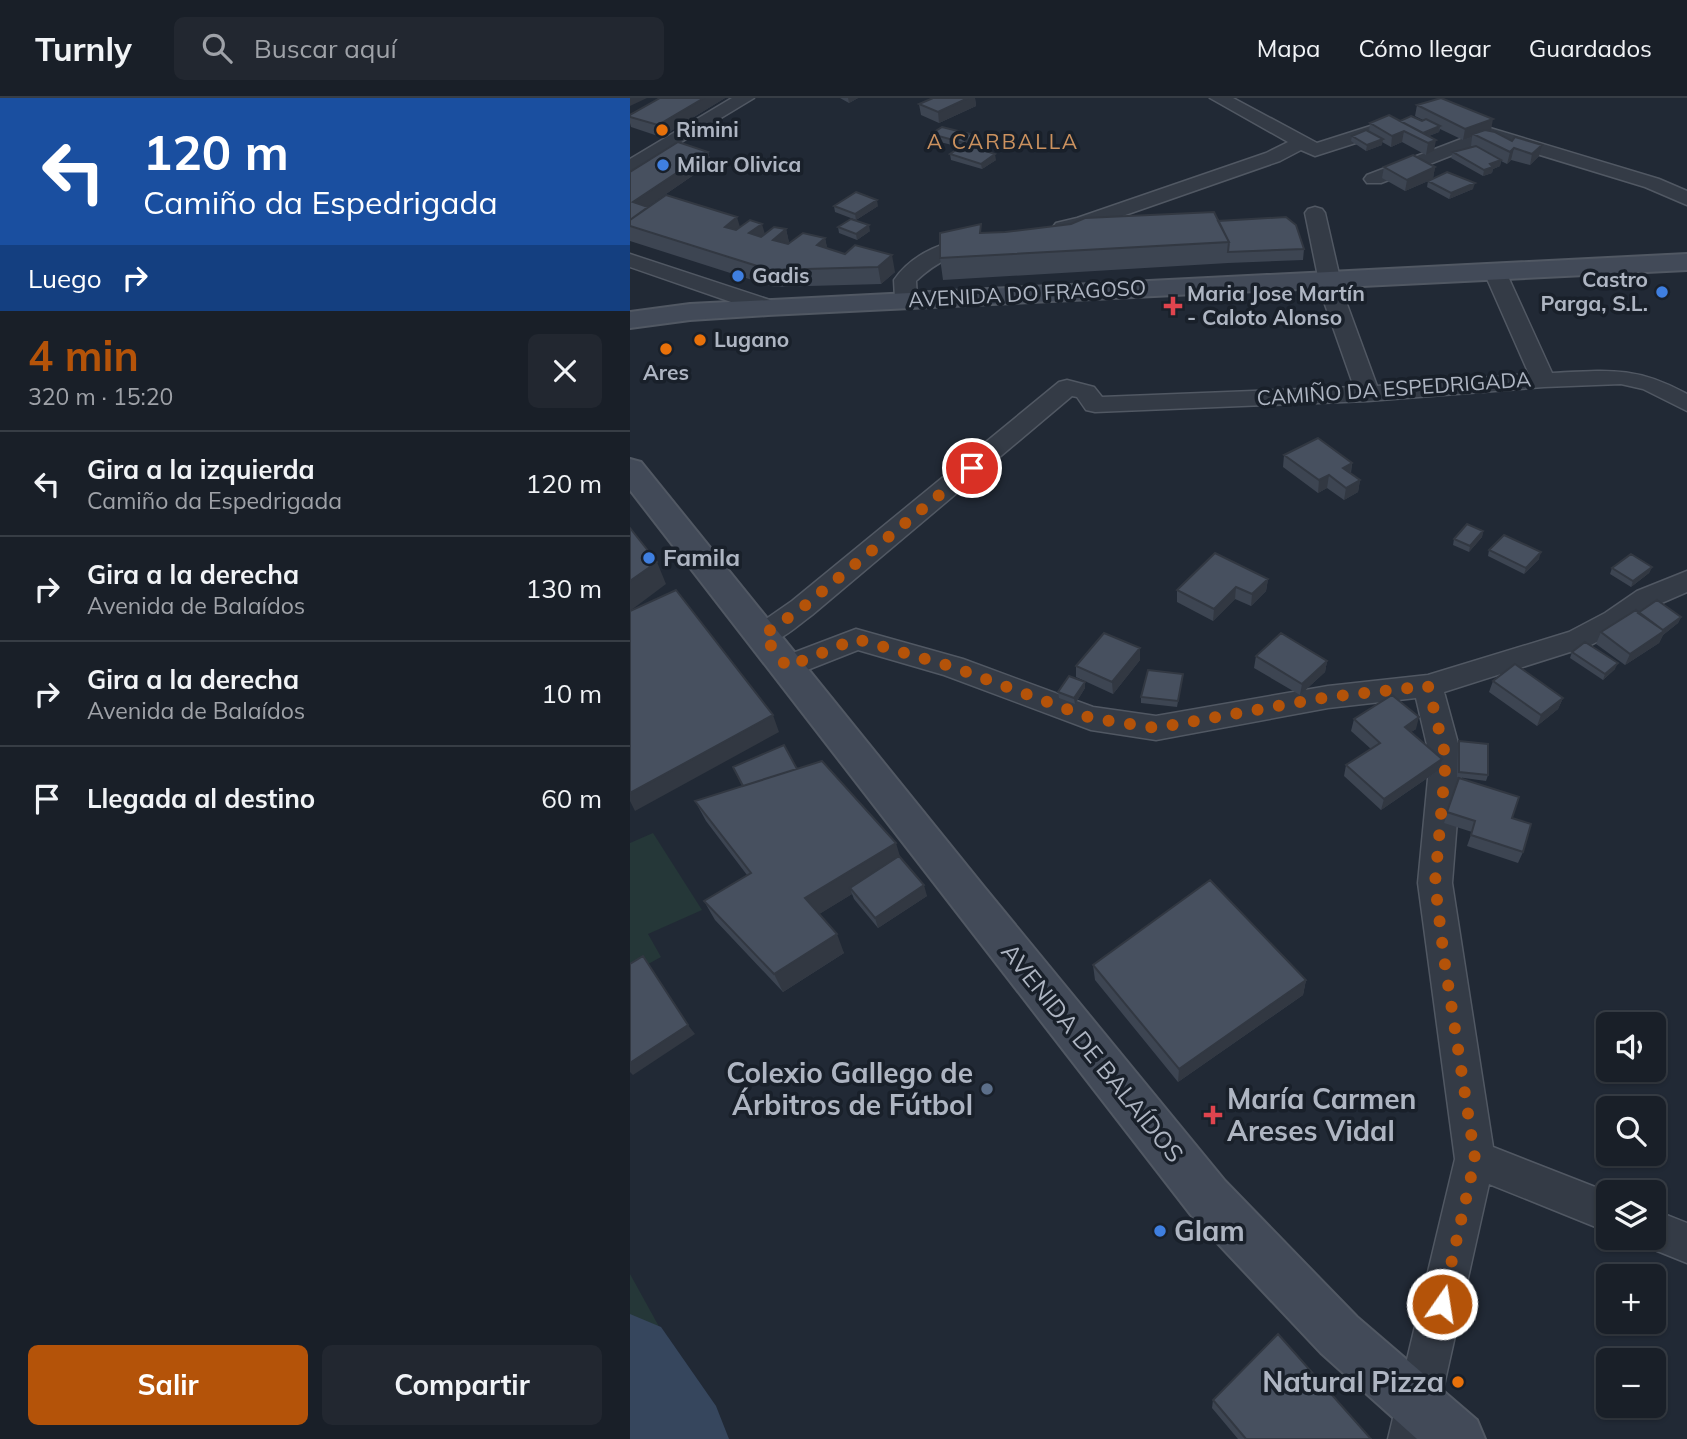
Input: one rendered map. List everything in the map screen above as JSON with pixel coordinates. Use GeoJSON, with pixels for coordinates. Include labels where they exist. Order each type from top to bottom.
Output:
{"type":"FeatureCollection","features":[{"type":"Feature","properties":{"kind":"main road","name":"AVENIDA DO FRAGOSO"},"geometry":{"type":"LineString","coordinates":[[690,312],[906,299],[1687,262]]}},
{"type":"Feature","properties":{"kind":"main road"},"geometry":{"type":"LineString","coordinates":[[630,307],[690,312]]}},
{"type":"Feature","properties":{"kind":"main road"},"geometry":{"type":"LineString","coordinates":[[630,320],[690,312]]}},
{"type":"Feature","properties":{"kind":"main road","name":"AVENIDA DE BALAÍDOS"},"geometry":{"type":"LineString","coordinates":[[630,469],[969,900],[1208,1198],[1429,1428]]}},
{"type":"Feature","properties":{"kind":"street"},"geometry":{"type":"LineString","coordinates":[[630,167],[745,98]]}},
{"type":"Feature","properties":{"kind":"street"},"geometry":{"type":"LineString","coordinates":[[1219,98],[1309,146]]}},
{"type":"Feature","properties":{"kind":"street"},"geometry":{"type":"LineString","coordinates":[[1042,230],[1081,224],[1273,157],[1383,128]]}},
{"type":"Feature","properties":{"kind":"street"},"geometry":{"type":"LineString","coordinates":[[1374,179],[1490,134],[1652,183],[1687,199]]}},
{"type":"Feature","properties":{"kind":"street"},"geometry":{"type":"LineString","coordinates":[[1315,213],[1328,279],[1368,394]]}},
{"type":"Feature","properties":{"kind":"street"},"geometry":{"type":"LineString","coordinates":[[906,299],[905,280],[929,256],[952,245],[1004,237]]}},
{"type":"Feature","properties":{"kind":"street","name":"AVENIDA DO FRAGOSO"},"geometry":{"type":"LineString","coordinates":[[630,260],[768,307]]}},
{"type":"Feature","properties":{"kind":"street"},"geometry":{"type":"LineString","coordinates":[[1495,272],[1544,380]]}},
{"type":"Feature","properties":{"kind":"street","name":"CAMIÑO DA ESPEDRIGADA"},"geometry":{"type":"LineString","coordinates":[[763,635],[802,608],[1067,387],[1086,392],[1095,405],[1368,394],[1544,380],[1620,377],[1651,384],[1687,404]]}},
{"type":"Feature","properties":{"kind":"street"},"geometry":{"type":"LineString","coordinates":[[787,667],[856,639],[953,667],[1091,718],[1156,728],[1328,697],[1428,686],[1579,639],[1615,620],[1647,598],[1687,581]]}},
{"type":"Feature","properties":{"kind":"street"},"geometry":{"type":"LineString","coordinates":[[1428,686],[1446,758],[1435,883],[1475,1159],[1429,1428]]}},
{"type":"Feature","properties":{"kind":"street"},"geometry":{"type":"LineString","coordinates":[[1475,1159],[1596,1207]]}},
{"type":"Feature","properties":{"kind":"street"},"geometry":{"type":"LineString","coordinates":[[1666,1235],[1687,1243]]}},
{"type":"Feature","properties":{"kind":"shaded area"},"geometry":{"type":"Polygon","coordinates":[[[653,833],[702,910],[648,934],[661,957],[630,974],[630,843],[653,833]]]}},
{"type":"Feature","properties":{"kind":"shaded area"},"geometry":{"type":"Polygon","coordinates":[[[630,1274],[721,1439],[634,1439],[630,1433],[630,1274]]]}},
{"type":"Feature","properties":{"kind":"building"},"geometry":{"type":"Polygon","coordinates":[[[660,98],[704,98],[658,125],[630,117],[660,98]]]}},
{"type":"Feature","properties":{"kind":"building"},"geometry":{"type":"Polygon","coordinates":[[[933,98],[968,98],[938,112],[919,104],[933,98]]]}},
{"type":"Feature","properties":{"kind":"building"},"geometry":{"type":"Polygon","coordinates":[[[1441,98],[1493,119],[1465,129],[1417,105],[1441,98]]]}},
{"type":"Feature","properties":{"kind":"building"},"geometry":{"type":"Polygon","coordinates":[[[1389,115],[1436,140],[1428,143],[1404,131],[1392,136],[1370,123],[1389,115]]]}},
{"type":"Feature","properties":{"kind":"building"},"geometry":{"type":"Polygon","coordinates":[[[1411,116],[1440,126],[1423,133],[1400,121],[1411,116]]]}},
{"type":"Feature","properties":{"kind":"building"},"geometry":{"type":"Polygon","coordinates":[[[942,127],[974,135],[964,143],[931,134],[942,127]]]}},
{"type":"Feature","properties":{"kind":"building"},"geometry":{"type":"Polygon","coordinates":[[[1366,130],[1383,139],[1367,145],[1352,136],[1366,130]]]}},
{"type":"Feature","properties":{"kind":"building"},"geometry":{"type":"Polygon","coordinates":[[[1485,130],[1512,141],[1515,137],[1542,145],[1532,154],[1514,148],[1510,152],[1473,134],[1485,130]]]}},
{"type":"Feature","properties":{"kind":"building"},"geometry":{"type":"Polygon","coordinates":[[[678,142],[708,152],[633,202],[648,207],[630,220],[630,172],[678,142]]]}},
{"type":"Feature","properties":{"kind":"building"},"geometry":{"type":"Polygon","coordinates":[[[965,144],[995,154],[981,164],[950,154],[965,144]]]}},
{"type":"Feature","properties":{"kind":"building"},"geometry":{"type":"Polygon","coordinates":[[[1476,146],[1501,160],[1490,164],[1493,167],[1484,170],[1453,152],[1476,146]]]}},
{"type":"Feature","properties":{"kind":"building"},"geometry":{"type":"Polygon","coordinates":[[[1413,155],[1435,167],[1407,180],[1384,167],[1413,155]]]}},
{"type":"Feature","properties":{"kind":"building"},"geometry":{"type":"Polygon","coordinates":[[[1447,172],[1475,183],[1451,193],[1428,181],[1447,172]]]}},
{"type":"Feature","properties":{"kind":"building"},"geometry":{"type":"Polygon","coordinates":[[[856,192],[877,200],[855,214],[834,206],[856,192]]]}},
{"type":"Feature","properties":{"kind":"building"},"geometry":{"type":"Polygon","coordinates":[[[666,195],[737,217],[725,227],[736,230],[750,220],[762,224],[749,233],[761,237],[774,227],[786,229],[773,240],[788,244],[803,233],[825,238],[817,245],[845,254],[855,245],[892,255],[878,267],[770,270],[630,226],[630,220],[666,195]]]}},
{"type":"Feature","properties":{"kind":"building"},"geometry":{"type":"Polygon","coordinates":[[[1214,212],[1229,242],[940,258],[940,233],[981,224],[980,233],[1005,232],[1071,224],[1085,218],[1214,212]]]}},
{"type":"Feature","properties":{"kind":"building"},"geometry":{"type":"Polygon","coordinates":[[[1286,217],[1296,225],[1304,249],[1228,252],[1229,242],[1218,221],[1286,217]]]}},
{"type":"Feature","properties":{"kind":"building"},"geometry":{"type":"Polygon","coordinates":[[[851,219],[869,225],[856,234],[838,227],[851,219]]]}},
{"type":"Feature","properties":{"kind":"building"},"geometry":{"type":"Polygon","coordinates":[[[1318,438],[1352,463],[1343,468],[1360,480],[1346,488],[1329,475],[1319,480],[1284,455],[1318,438]]]}},
{"type":"Feature","properties":{"kind":"building"},"geometry":{"type":"Polygon","coordinates":[[[1467,524],[1483,531],[1470,546],[1454,539],[1467,524]]]}},
{"type":"Feature","properties":{"kind":"building"},"geometry":{"type":"Polygon","coordinates":[[[630,528],[657,562],[630,581],[630,528]]]}},
{"type":"Feature","properties":{"kind":"building"},"geometry":{"type":"Polygon","coordinates":[[[1504,535],[1541,552],[1526,568],[1489,550],[1504,535]]]}},
{"type":"Feature","properties":{"kind":"building"},"geometry":{"type":"Polygon","coordinates":[[[1215,553],[1268,579],[1252,594],[1236,587],[1214,609],[1177,590],[1215,553]]]}},
{"type":"Feature","properties":{"kind":"building"},"geometry":{"type":"Polygon","coordinates":[[[1631,554],[1652,567],[1633,581],[1612,568],[1631,554]]]}},
{"type":"Feature","properties":{"kind":"building"},"geometry":{"type":"Polygon","coordinates":[[[676,590],[773,715],[630,793],[630,611],[676,590]]]}},
{"type":"Feature","properties":{"kind":"building"},"geometry":{"type":"Polygon","coordinates":[[[1657,600],[1681,617],[1663,630],[1638,613],[1657,600]]]}},
{"type":"Feature","properties":{"kind":"building"},"geometry":{"type":"Polygon","coordinates":[[[1636,610],[1664,631],[1630,654],[1601,632],[1636,610]]]}},
{"type":"Feature","properties":{"kind":"building"},"geometry":{"type":"Polygon","coordinates":[[[1104,633],[1140,648],[1112,682],[1076,666],[1104,633]]]}},
{"type":"Feature","properties":{"kind":"building"},"geometry":{"type":"Polygon","coordinates":[[[1281,633],[1327,661],[1302,684],[1256,656],[1281,633]]]}},
{"type":"Feature","properties":{"kind":"building"},"geometry":{"type":"Polygon","coordinates":[[[1585,642],[1618,663],[1605,674],[1572,652],[1585,642]]]}},
{"type":"Feature","properties":{"kind":"building"},"geometry":{"type":"Polygon","coordinates":[[[1515,664],[1563,698],[1541,715],[1493,681],[1515,664]]]}},
{"type":"Feature","properties":{"kind":"building"},"geometry":{"type":"Polygon","coordinates":[[[1148,670],[1183,674],[1178,701],[1141,697],[1148,670]]]}},
{"type":"Feature","properties":{"kind":"building"},"geometry":{"type":"Polygon","coordinates":[[[1069,676],[1085,682],[1074,698],[1058,692],[1069,676]]]}},
{"type":"Feature","properties":{"kind":"building"},"geometry":{"type":"Polygon","coordinates":[[[1392,695],[1419,717],[1405,727],[1442,759],[1384,799],[1346,765],[1380,743],[1354,719],[1392,695]]]}},
{"type":"Feature","properties":{"kind":"building"},"geometry":{"type":"Polygon","coordinates":[[[1459,741],[1488,744],[1488,775],[1459,772],[1459,741]]]}},
{"type":"Feature","properties":{"kind":"building"},"geometry":{"type":"Polygon","coordinates":[[[784,745],[797,769],[743,786],[733,767],[784,745]]]}},
{"type":"Feature","properties":{"kind":"building"},"geometry":{"type":"Polygon","coordinates":[[[822,761],[896,843],[805,898],[837,934],[774,974],[704,901],[751,873],[695,801],[822,761]]]}},
{"type":"Feature","properties":{"kind":"building"},"geometry":{"type":"Polygon","coordinates":[[[1459,778],[1519,797],[1512,818],[1531,824],[1523,852],[1471,835],[1475,821],[1447,812],[1459,778]]]}},
{"type":"Feature","properties":{"kind":"building"},"geometry":{"type":"Polygon","coordinates":[[[899,856],[924,885],[875,918],[850,888],[899,856]]]}},
{"type":"Feature","properties":{"kind":"building"},"geometry":{"type":"Polygon","coordinates":[[[1210,880],[1306,980],[1179,1069],[1093,965],[1210,880]]]}},
{"type":"Feature","properties":{"kind":"building"},"geometry":{"type":"Polygon","coordinates":[[[643,956],[688,1025],[630,1063],[630,964],[643,956]]]}},
{"type":"Feature","properties":{"kind":"building"},"geometry":{"type":"Polygon","coordinates":[[[1278,1334],[1371,1439],[1246,1439],[1213,1400],[1278,1334]]]}},
{"type":"Feature","properties":{"kind":"waterway"},"geometry":{"type":"LineString","coordinates":[[630,1358],[683,1439]]}},
{"type":"Feature","properties":{"kind":"place","name":"Rimini"},"geometry":{"type":"Point","coordinates":[662,130]}},
{"type":"Feature","properties":{"kind":"place","name":"Milar Olivica"},"geometry":{"type":"Point","coordinates":[663,165]}},
{"type":"Feature","properties":{"kind":"place","name":"Gadis"},"geometry":{"type":"Point","coordinates":[738,276]}},
{"type":"Feature","properties":{"kind":"place","name":"Castro Parga, S.L."},"geometry":{"type":"Point","coordinates":[1662,292]}},
{"type":"Feature","properties":{"kind":"place","name":"Maria Jose Martín - Caloto Alonso"},"geometry":{"type":"Point","coordinates":[1173,306]}},
{"type":"Feature","properties":{"kind":"place","name":"Lugano"},"geometry":{"type":"Point","coordinates":[700,340]}},
{"type":"Feature","properties":{"kind":"place","name":"Ares"},"geometry":{"type":"Point","coordinates":[666,349]}},
{"type":"Feature","properties":{"kind":"place","name":"Famila"},"geometry":{"type":"Point","coordinates":[649,558]}},
{"type":"Feature","properties":{"kind":"place","name":"Colexio Gallego de Árbitros de Fútbol"},"geometry":{"type":"Point","coordinates":[987,1089]}},
{"type":"Feature","properties":{"kind":"place","name":"María Carmen Areses Vidal"},"geometry":{"type":"Point","coordinates":[1213,1115]}},
{"type":"Feature","properties":{"kind":"place","name":"Glam"},"geometry":{"type":"Point","coordinates":[1160,1231]}},
{"type":"Feature","properties":{"kind":"place","name":"Natural Pizza"},"geometry":{"type":"Point","coordinates":[1458,1382]}},
{"type":"Feature","properties":{"kind":"district","name":"A CARBALLA"},"geometry":{"type":"Point","coordinates":[1003,142]}},
{"type":"Feature","properties":{"kind":"route"},"geometry":{"type":"LineString","coordinates":[[972,468],[802,608],[763,635],[787,667],[856,639],[953,667],[1091,718],[1156,728],[1328,697],[1428,686],[1446,758],[1435,883],[1475,1159],[1442,1304]]}}]}
